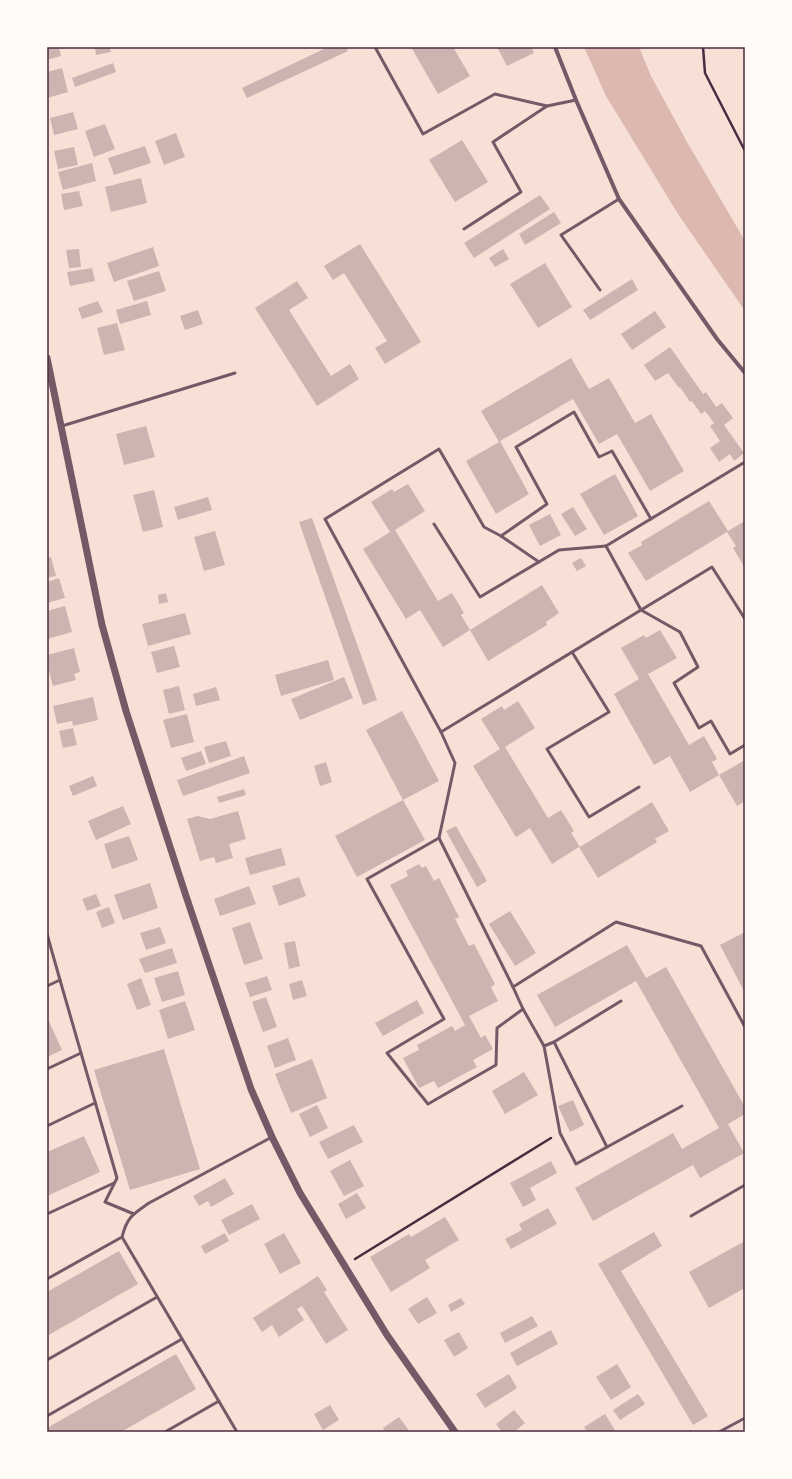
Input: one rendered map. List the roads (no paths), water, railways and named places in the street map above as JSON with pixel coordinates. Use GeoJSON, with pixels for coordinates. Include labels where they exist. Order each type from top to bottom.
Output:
{"type":"FeatureCollection","features":[{"type":"Feature","properties":{"kind":"street"},"geometry":{"type":"LineString","coordinates":[[556,47],[576,100],[620,199],[717,339],[745,374]]}},
{"type":"Feature","properties":{"kind":"street"},"geometry":{"type":"LineString","coordinates":[[47,358],[102,625],[126,710],[251,1089],[272,1138],[300,1193],[387,1335],[455,1432]]}},
{"type":"Feature","properties":{"kind":"lane"},"geometry":{"type":"LineString","coordinates":[[375,47],[423,134],[495,94],[547,106]]}},
{"type":"Feature","properties":{"kind":"lane"},"geometry":{"type":"LineString","coordinates":[[464,229],[521,192],[493,142],[547,106],[576,100]]}},
{"type":"Feature","properties":{"kind":"lane"},"geometry":{"type":"LineString","coordinates":[[600,290],[561,235],[620,199]]}},
{"type":"Feature","properties":{"kind":"lane"},"geometry":{"type":"LineString","coordinates":[[60,426],[235,373]]}},
{"type":"Feature","properties":{"kind":"lane"},"geometry":{"type":"LineString","coordinates":[[501,536],[547,504],[516,447],[574,412],[599,457],[612,451],[651,519]]}},
{"type":"Feature","properties":{"kind":"lane"},"geometry":{"type":"LineString","coordinates":[[539,562],[501,536],[484,527],[438,449],[325,519],[441,732],[455,763],[439,838],[523,1009],[544,1046],[560,1133],[576,1164],[682,1106]]}},
{"type":"Feature","properties":{"kind":"lane"},"geometry":{"type":"LineString","coordinates":[[434,524],[480,597],[559,550],[606,546],[745,462]]}},
{"type":"Feature","properties":{"kind":"lane"},"geometry":{"type":"LineString","coordinates":[[606,546],[641,610],[680,632],[698,667],[674,683],[698,728],[711,721],[730,754],[745,745]]}},
{"type":"Feature","properties":{"kind":"lane"},"geometry":{"type":"LineString","coordinates":[[441,732],[712,566],[745,619]]}},
{"type":"Feature","properties":{"kind":"lane"},"geometry":{"type":"LineString","coordinates":[[572,652],[609,712],[547,749],[589,817],[638,787]]}},
{"type":"Feature","properties":{"kind":"lane"},"geometry":{"type":"LineString","coordinates":[[439,838],[367,879],[444,1020],[387,1053],[428,1104],[496,1065],[497,1028],[523,1009]]}},
{"type":"Feature","properties":{"kind":"lane"},"geometry":{"type":"LineString","coordinates":[[513,987],[616,922],[701,946],[745,1027]]}},
{"type":"Feature","properties":{"kind":"lane"},"geometry":{"type":"LineString","coordinates":[[47,934],[117,1178],[105,1202],[134,1214]]}},
{"type":"Feature","properties":{"kind":"lane"},"geometry":{"type":"LineString","coordinates":[[47,986],[60,980]]}},
{"type":"Feature","properties":{"kind":"lane"},"geometry":{"type":"LineString","coordinates":[[544,1046],[554,1042],[621,1001]]}},
{"type":"Feature","properties":{"kind":"lane"},"geometry":{"type":"LineString","coordinates":[[554,1042],[607,1147]]}},
{"type":"Feature","properties":{"kind":"lane"},"geometry":{"type":"LineString","coordinates":[[47,1070],[81,1053]]}},
{"type":"Feature","properties":{"kind":"lane"},"geometry":{"type":"LineString","coordinates":[[47,1126],[95,1103]]}},
{"type":"Feature","properties":{"kind":"lane"},"geometry":{"type":"LineString","coordinates":[[47,1279],[122,1237],[126,1224],[134,1214],[149,1203],[272,1138]]}},
{"type":"Feature","properties":{"kind":"lane"},"geometry":{"type":"LineString","coordinates":[[47,1214],[114,1183]]}},
{"type":"Feature","properties":{"kind":"lane"},"geometry":{"type":"LineString","coordinates":[[690,1216],[745,1185]]}},
{"type":"Feature","properties":{"kind":"lane"},"geometry":{"type":"LineString","coordinates":[[122,1237],[237,1432]]}},
{"type":"Feature","properties":{"kind":"lane"},"geometry":{"type":"LineString","coordinates":[[47,1360],[158,1297]]}},
{"type":"Feature","properties":{"kind":"lane"},"geometry":{"type":"LineString","coordinates":[[47,1416],[182,1339]]}},
{"type":"Feature","properties":{"kind":"lane"},"geometry":{"type":"LineString","coordinates":[[165,1432],[219,1401]]}},
{"type":"Feature","properties":{"kind":"lane"},"geometry":{"type":"LineString","coordinates":[[719,1432],[745,1418]]}}]}
